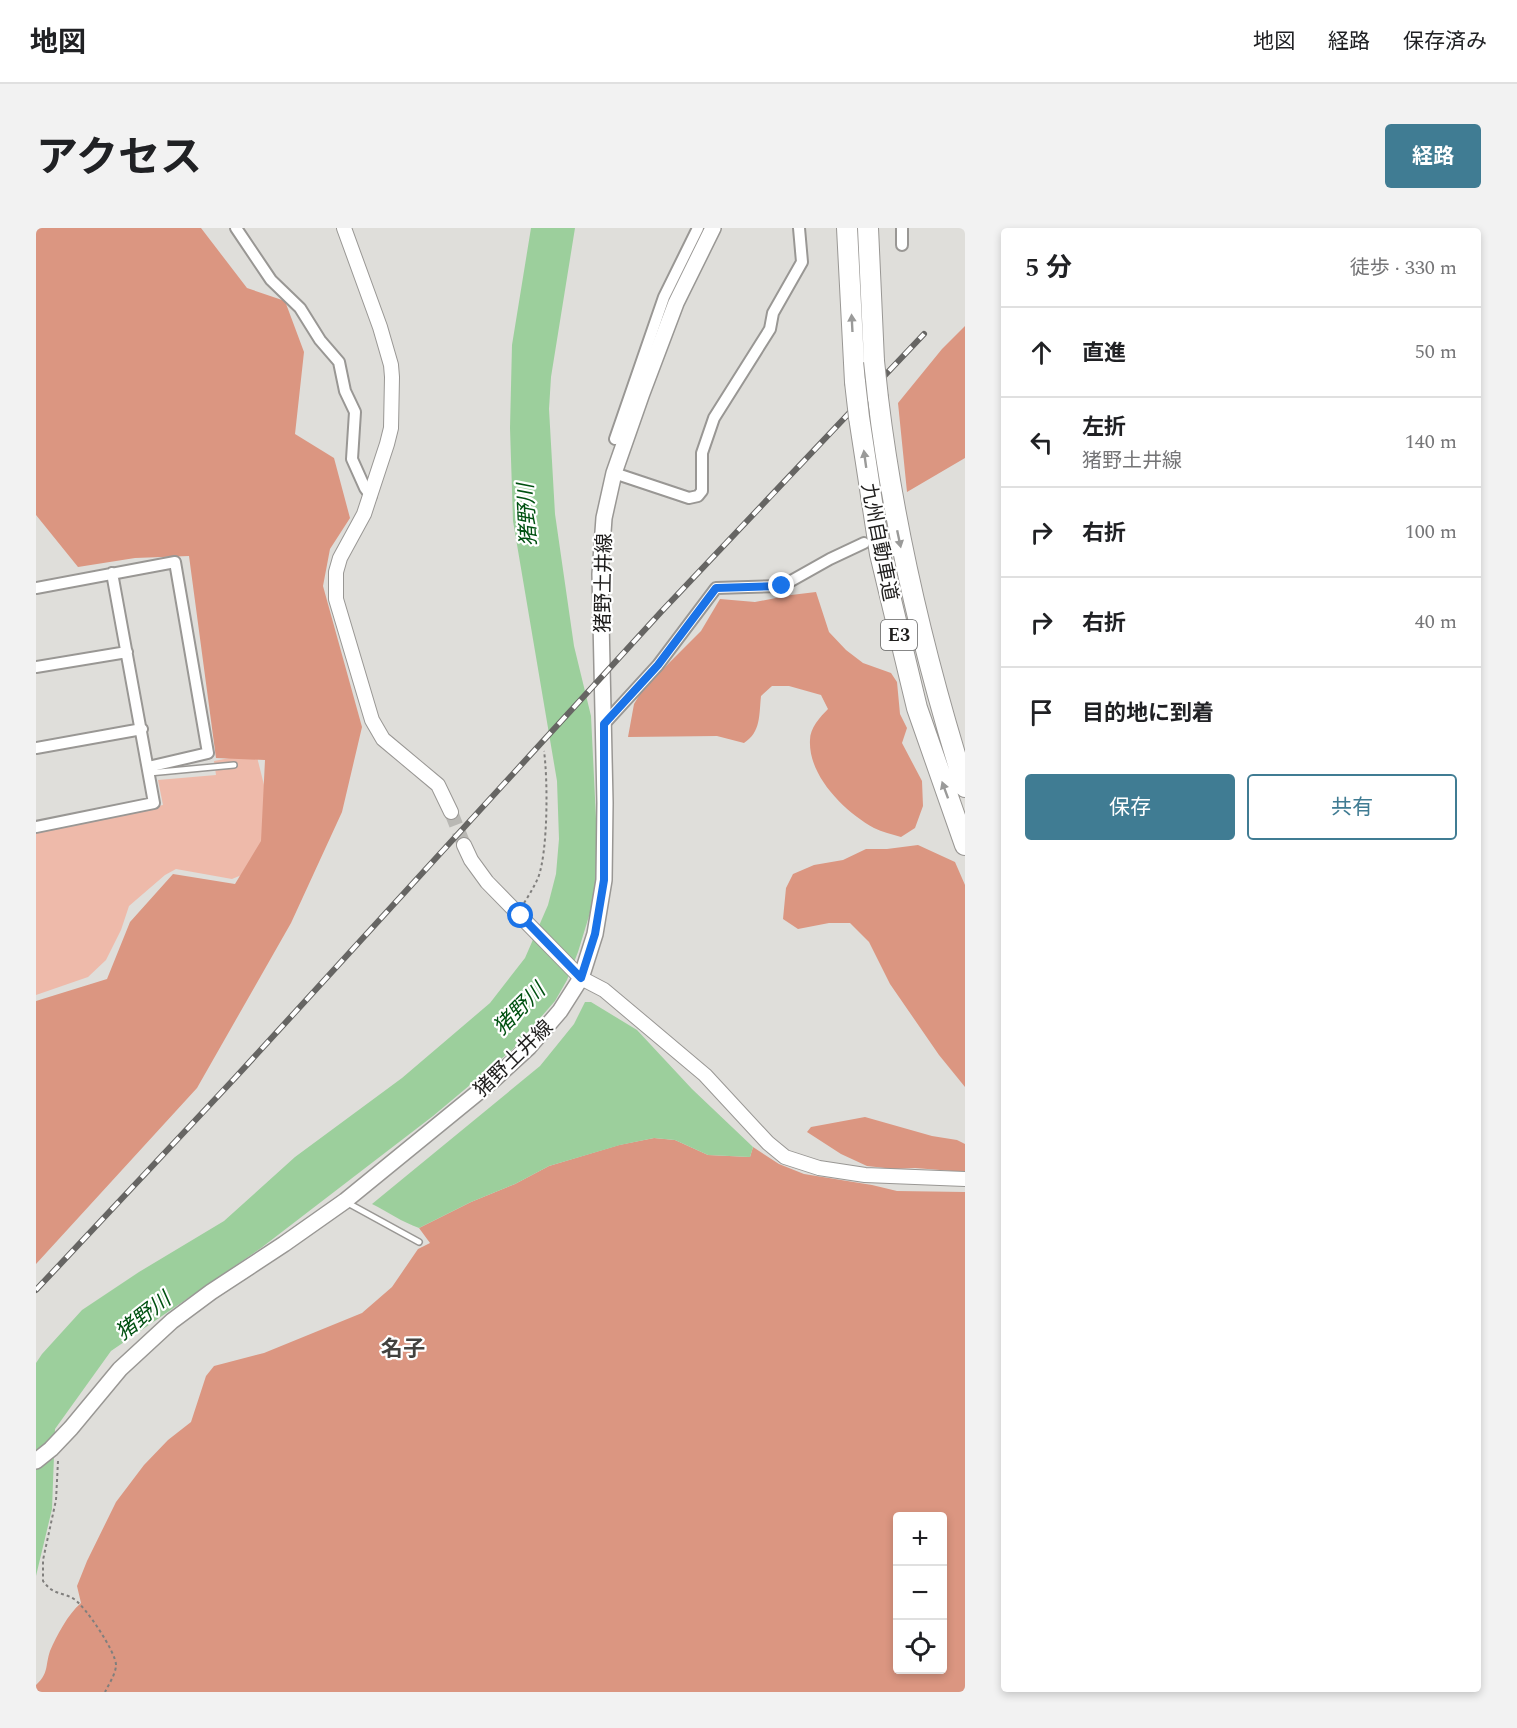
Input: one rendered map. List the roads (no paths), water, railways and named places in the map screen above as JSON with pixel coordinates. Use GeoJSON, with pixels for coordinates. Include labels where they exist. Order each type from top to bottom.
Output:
{"type":"FeatureCollection","features":[{"type":"Feature","properties":{"kind":"highway","name":"九州自動車道"},"geometry":{"type":"LineString","coordinates":[[847,228],[855,382],[880,554],[917,708],[965,845]]}},
{"type":"Feature","properties":{"kind":"highway","name":"九州自動車道"},"geometry":{"type":"LineString","coordinates":[[868,228],[874,361],[886,464],[909,584],[939,703],[965,787]]}},
{"type":"Feature","properties":{"kind":"main road","name":"猪野土井線"},"geometry":{"type":"LineString","coordinates":[[36,1461],[54,1446],[120,1369],[164,1328],[211,1292],[345,1201],[449,1117],[529,1047],[560,1011],[595,934],[604,880],[604,724],[600,574],[604,518],[614,473],[676,303],[713,228]]}},
{"type":"Feature","properties":{"kind":"street"},"geometry":{"type":"LineString","coordinates":[[236,228],[271,280],[300,308],[320,340],[339,362],[345,391],[355,411],[352,459],[371,496]]}},
{"type":"Feature","properties":{"kind":"street"},"geometry":{"type":"LineString","coordinates":[[344,228],[392,365],[391,428],[364,514],[340,558],[336,572],[336,599],[372,720],[383,739],[438,785],[451,812]]}},
{"type":"Feature","properties":{"kind":"street"},"geometry":{"type":"LineString","coordinates":[[615,439],[664,297],[698,228]]}},
{"type":"Feature","properties":{"kind":"street"},"geometry":{"type":"LineString","coordinates":[[614,473],[689,498],[698,496],[702,491],[702,453],[714,418],[770,329],[773,313],[802,262],[799,228]]}},
{"type":"Feature","properties":{"kind":"street"},"geometry":{"type":"LineString","coordinates":[[902,228],[902,245]]}},
{"type":"Feature","properties":{"kind":"street"},"geometry":{"type":"LineString","coordinates":[[604,724],[658,665],[716,588],[782,586],[830,558],[864,543]]}},
{"type":"Feature","properties":{"kind":"street"},"geometry":{"type":"LineString","coordinates":[[36,588],[176,562],[208,753],[149,770]]}},
{"type":"Feature","properties":{"kind":"street"},"geometry":{"type":"LineString","coordinates":[[36,827],[154,803],[112,573]]}},
{"type":"Feature","properties":{"kind":"street"},"geometry":{"type":"LineString","coordinates":[[36,667],[128,652]]}},
{"type":"Feature","properties":{"kind":"street"},"geometry":{"type":"LineString","coordinates":[[36,748],[142,729]]}},
{"type":"Feature","properties":{"kind":"street"},"geometry":{"type":"LineString","coordinates":[[464,845],[471,860],[487,882],[576,972],[604,990],[696,1067],[768,1143],[785,1157],[819,1168],[865,1175],[965,1179]]}},
{"type":"Feature","properties":{"kind":"lane"},"geometry":{"type":"LineString","coordinates":[[149,770],[234,765]]}},
{"type":"Feature","properties":{"kind":"lane"},"geometry":{"type":"LineString","coordinates":[[345,1201],[419,1242]]}},
{"type":"Feature","properties":{"kind":"water","name":"猪野川"},"geometry":{"type":"Polygon","coordinates":[[[531,228],[575,228],[551,377],[549,409],[555,514],[574,646],[591,716],[597,839],[596,893],[578,952],[567,980],[555,1001],[513,1049],[433,1116],[261,1248],[111,1351],[55,1429],[52,1509],[36,1576],[36,1363],[42,1354],[82,1310],[139,1272],[224,1221],[295,1157],[402,1078],[490,1003],[525,958],[548,905],[556,874],[559,839],[557,781],[513,521],[510,428],[512,345],[531,228]]]}},
{"type":"Feature","properties":{"kind":"water"},"geometry":{"type":"Polygon","coordinates":[[[585,1002],[591,1002],[637,1030],[692,1089],[753,1147],[750,1157],[708,1155],[675,1140],[654,1138],[620,1145],[549,1166],[419,1228],[372,1204],[540,1066],[574,1024],[585,1002]]]}},
{"type":"Feature","properties":{"kind":"tunnel"},"geometry":{"type":"LineString","coordinates":[[451,812],[464,845]]}},
{"type":"Feature","properties":{"kind":"railway"},"geometry":{"type":"LineString","coordinates":[[36,1290],[234,1079],[661,612],[924,334]]}},
{"type":"Feature","properties":{"kind":"district","name":"名子"},"geometry":{"type":"Point","coordinates":[403,1348]}}]}
